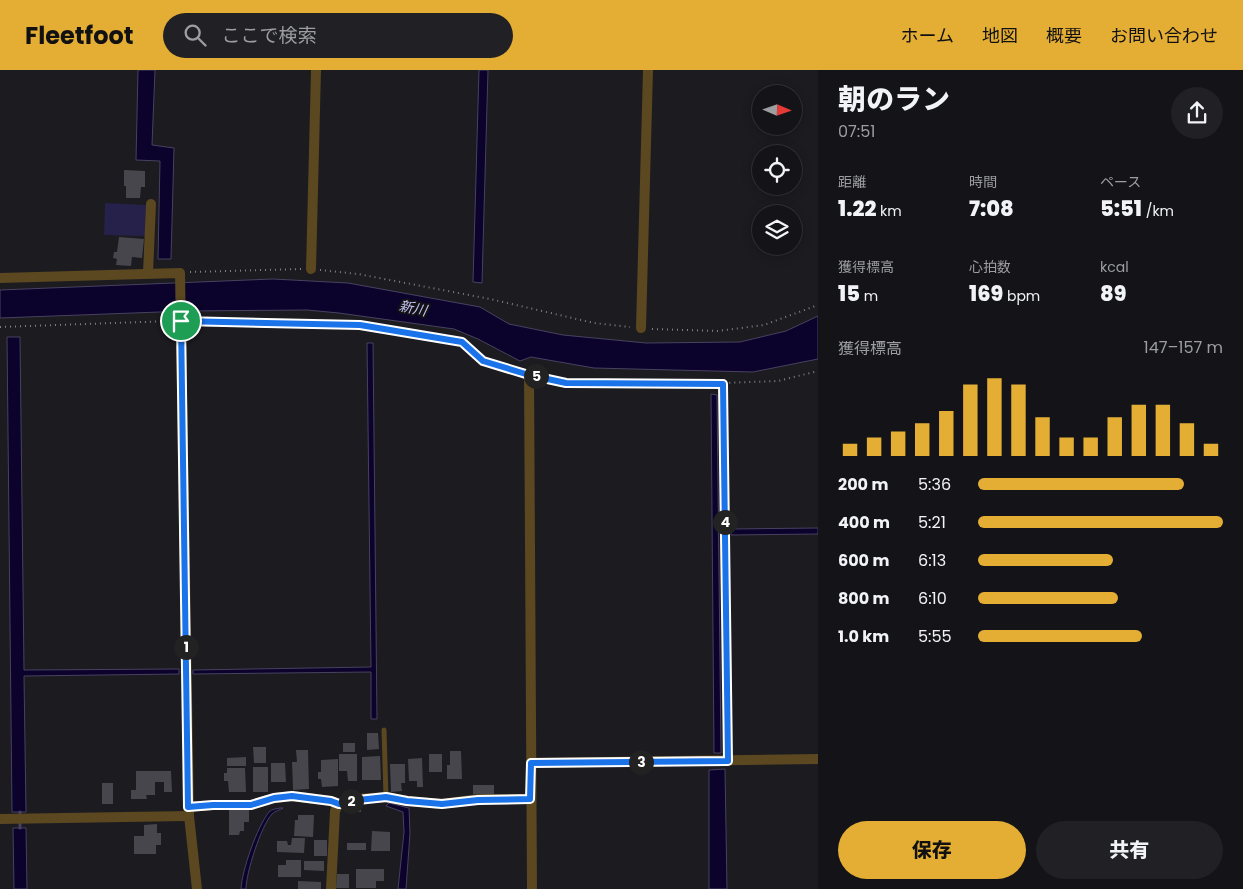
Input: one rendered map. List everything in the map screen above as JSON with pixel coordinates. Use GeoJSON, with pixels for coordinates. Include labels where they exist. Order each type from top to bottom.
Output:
{"type":"FeatureCollection","features":[{"type":"Feature","properties":{"kind":"street"},"geometry":{"type":"LineString","coordinates":[[310,269],[316,70]]}},
{"type":"Feature","properties":{"kind":"street"},"geometry":{"type":"LineString","coordinates":[[641,328],[648,70]]}},
{"type":"Feature","properties":{"kind":"street"},"geometry":{"type":"LineString","coordinates":[[148,273],[151,204]]}},
{"type":"Feature","properties":{"kind":"street"},"geometry":{"type":"LineString","coordinates":[[0,278],[148,273],[181,276],[188,812],[197,889]]}},
{"type":"Feature","properties":{"kind":"street"},"geometry":{"type":"LineString","coordinates":[[529,375],[532,889]]}},
{"type":"Feature","properties":{"kind":"street"},"geometry":{"type":"LineString","coordinates":[[531,763],[818,759]]}},
{"type":"Feature","properties":{"kind":"street"},"geometry":{"type":"LineString","coordinates":[[0,819],[188,812],[213,805],[251,805],[274,798],[292,796],[331,801],[339,804],[386,797],[442,804],[478,800],[530,799]]}},
{"type":"Feature","properties":{"kind":"street"},"geometry":{"type":"LineString","coordinates":[[331,889],[335,811],[339,804]]}},
{"type":"Feature","properties":{"kind":"lane"},"geometry":{"type":"LineString","coordinates":[[384,730],[386,797]]}},
{"type":"Feature","properties":{"kind":"path"},"geometry":{"type":"LineString","coordinates":[[181,276],[261,269],[310,269],[358,274],[490,299],[594,323],[641,328],[718,330],[764,325],[818,306]]}},
{"type":"Feature","properties":{"kind":"path"},"geometry":{"type":"LineString","coordinates":[[0,327],[181,318],[360,325],[462,342],[483,361],[529,375],[566,383],[723,384],[778,381],[818,371]]}},
{"type":"Feature","properties":{"kind":"path"},"geometry":{"type":"LineString","coordinates":[[723,384],[728,761]]}},
{"type":"Feature","properties":{"kind":"shaded area"},"geometry":{"type":"Polygon","coordinates":[[[105,203],[146,205],[145,236],[104,235],[105,203]]]}},
{"type":"Feature","properties":{"kind":"water"},"geometry":{"type":"Polygon","coordinates":[[[138,70],[155,70],[152,145],[174,148],[171,259],[158,259],[160,161],[136,160],[138,70]]]}},
{"type":"Feature","properties":{"kind":"water"},"geometry":{"type":"Polygon","coordinates":[[[479,70],[488,70],[482,283],[473,282],[479,70]]]}},
{"type":"Feature","properties":{"kind":"water","name":"新川"},"geometry":{"type":"Polygon","coordinates":[[[273,279],[348,283],[480,307],[509,324],[563,335],[646,343],[740,342],[786,331],[818,316],[818,359],[753,372],[594,368],[531,357],[520,361],[454,329],[307,310],[186,311],[0,318],[0,290],[273,279]]]}},
{"type":"Feature","properties":{"kind":"water"},"geometry":{"type":"Polygon","coordinates":[[[7,337],[20,337],[24,670],[179,669],[179,674],[24,676],[26,812],[12,812],[7,337]]]}},
{"type":"Feature","properties":{"kind":"water"},"geometry":{"type":"Polygon","coordinates":[[[367,343],[373,343],[377,719],[371,719],[371,672],[193,674],[193,670],[371,667],[367,343]]]}},
{"type":"Feature","properties":{"kind":"water"},"geometry":{"type":"Polygon","coordinates":[[[711,394],[717,395],[721,753],[714,753],[711,394]]]}},
{"type":"Feature","properties":{"kind":"water"},"geometry":{"type":"Polygon","coordinates":[[[818,528],[818,534],[731,535],[731,529],[818,528]]]}},
{"type":"Feature","properties":{"kind":"water"},"geometry":{"type":"Polygon","coordinates":[[[725,769],[727,889],[709,889],[709,770],[725,769]]]}},
{"type":"Feature","properties":{"kind":"water"},"geometry":{"type":"Polygon","coordinates":[[[389,803],[409,808],[410,833],[406,889],[398,889],[404,832],[403,812],[386,806],[389,803]]]}},
{"type":"Feature","properties":{"kind":"water"},"geometry":{"type":"Polygon","coordinates":[[[283,808],[272,814],[263,829],[251,861],[246,889],[241,889],[247,860],[264,819],[269,812],[283,808]]]}},
{"type":"Feature","properties":{"kind":"water"},"geometry":{"type":"Polygon","coordinates":[[[13,828],[26,828],[27,889],[14,889],[13,828]]]}},
{"type":"Feature","properties":{"kind":"building"},"geometry":{"type":"Polygon","coordinates":[[[124,170],[145,171],[145,187],[141,187],[140,198],[126,198],[124,170]]]}},
{"type":"Feature","properties":{"kind":"building"},"geometry":{"type":"Polygon","coordinates":[[[119,237],[144,239],[142,258],[132,257],[131,266],[116,265],[117,259],[113,258],[114,252],[117,252],[119,237]]]}},
{"type":"Feature","properties":{"kind":"building"},"geometry":{"type":"Polygon","coordinates":[[[367,733],[378,733],[379,749],[367,750],[367,733]]]}},
{"type":"Feature","properties":{"kind":"building"},"geometry":{"type":"Polygon","coordinates":[[[343,743],[355,743],[355,752],[343,752],[343,743]]]}},
{"type":"Feature","properties":{"kind":"building"},"geometry":{"type":"Polygon","coordinates":[[[253,747],[266,747],[266,763],[254,763],[253,747]]]}},
{"type":"Feature","properties":{"kind":"building"},"geometry":{"type":"Polygon","coordinates":[[[296,750],[308,750],[309,789],[293,790],[292,762],[297,762],[296,750]]]}},
{"type":"Feature","properties":{"kind":"building"},"geometry":{"type":"Polygon","coordinates":[[[450,751],[461,751],[462,779],[447,779],[450,751]]]}},
{"type":"Feature","properties":{"kind":"building"},"geometry":{"type":"Polygon","coordinates":[[[339,754],[357,754],[357,781],[348,781],[347,771],[339,771],[339,754]]]}},
{"type":"Feature","properties":{"kind":"building"},"geometry":{"type":"Polygon","coordinates":[[[429,754],[442,754],[442,772],[429,772],[429,754]]]}},
{"type":"Feature","properties":{"kind":"building"},"geometry":{"type":"Polygon","coordinates":[[[380,756],[381,780],[362,780],[362,757],[380,756]]]}},
{"type":"Feature","properties":{"kind":"building"},"geometry":{"type":"Polygon","coordinates":[[[246,757],[246,766],[227,766],[227,758],[246,757]]]}},
{"type":"Feature","properties":{"kind":"building"},"geometry":{"type":"Polygon","coordinates":[[[422,758],[423,787],[417,787],[417,781],[409,781],[408,759],[422,758]]]}},
{"type":"Feature","properties":{"kind":"building"},"geometry":{"type":"Polygon","coordinates":[[[338,759],[338,786],[322,787],[321,779],[318,779],[318,772],[321,772],[321,760],[338,759]]]}},
{"type":"Feature","properties":{"kind":"building"},"geometry":{"type":"Polygon","coordinates":[[[271,763],[285,763],[286,782],[271,782],[271,763]]]}},
{"type":"Feature","properties":{"kind":"building"},"geometry":{"type":"Polygon","coordinates":[[[390,764],[405,764],[405,783],[401,783],[402,791],[391,792],[390,764]]]}},
{"type":"Feature","properties":{"kind":"building"},"geometry":{"type":"Polygon","coordinates":[[[253,767],[268,767],[268,792],[253,792],[253,767]]]}},
{"type":"Feature","properties":{"kind":"building"},"geometry":{"type":"Polygon","coordinates":[[[227,768],[245,768],[246,792],[229,792],[228,781],[224,781],[224,773],[227,773],[227,768]]]}},
{"type":"Feature","properties":{"kind":"building"},"geometry":{"type":"Polygon","coordinates":[[[136,771],[171,771],[172,792],[164,792],[164,782],[155,782],[155,795],[146,795],[147,799],[131,799],[131,790],[136,790],[136,771]]]}},
{"type":"Feature","properties":{"kind":"building"},"geometry":{"type":"Polygon","coordinates":[[[102,783],[113,783],[113,804],[102,804],[102,783]]]}},
{"type":"Feature","properties":{"kind":"building"},"geometry":{"type":"Polygon","coordinates":[[[473,785],[494,785],[494,794],[473,794],[473,785]]]}},
{"type":"Feature","properties":{"kind":"building"},"geometry":{"type":"Polygon","coordinates":[[[345,804],[361,805],[361,812],[345,812],[345,804]]]}},
{"type":"Feature","properties":{"kind":"building"},"geometry":{"type":"Polygon","coordinates":[[[229,809],[249,809],[249,822],[244,822],[244,831],[240,831],[239,835],[229,835],[229,809]]]}},
{"type":"Feature","properties":{"kind":"building"},"geometry":{"type":"Polygon","coordinates":[[[298,815],[314,815],[313,837],[294,836],[295,820],[298,820],[298,815]]]}},
{"type":"Feature","properties":{"kind":"building"},"geometry":{"type":"Polygon","coordinates":[[[157,824],[157,833],[161,833],[161,845],[156,845],[156,854],[134,854],[134,836],[144,836],[144,825],[157,824]]]}},
{"type":"Feature","properties":{"kind":"building"},"geometry":{"type":"Polygon","coordinates":[[[372,831],[390,832],[390,851],[371,851],[372,831]]]}},
{"type":"Feature","properties":{"kind":"building"},"geometry":{"type":"Polygon","coordinates":[[[292,838],[305,838],[304,853],[277,852],[277,841],[287,841],[288,845],[291,845],[292,838]]]}},
{"type":"Feature","properties":{"kind":"building"},"geometry":{"type":"Polygon","coordinates":[[[314,840],[327,840],[327,856],[314,856],[314,840]]]}},
{"type":"Feature","properties":{"kind":"building"},"geometry":{"type":"Polygon","coordinates":[[[347,843],[366,843],[366,850],[347,850],[347,843]]]}},
{"type":"Feature","properties":{"kind":"building"},"geometry":{"type":"Polygon","coordinates":[[[286,860],[301,860],[301,877],[278,877],[278,865],[286,865],[286,860]]]}},
{"type":"Feature","properties":{"kind":"building"},"geometry":{"type":"Polygon","coordinates":[[[304,861],[324,861],[324,871],[304,870],[304,861]]]}},
{"type":"Feature","properties":{"kind":"building"},"geometry":{"type":"Polygon","coordinates":[[[356,869],[384,869],[384,881],[376,881],[376,888],[356,888],[356,869]]]}},
{"type":"Feature","properties":{"kind":"building"},"geometry":{"type":"Polygon","coordinates":[[[337,874],[349,874],[349,888],[336,888],[337,874]]]}},
{"type":"Feature","properties":{"kind":"building"},"geometry":{"type":"Polygon","coordinates":[[[298,881],[321,882],[321,889],[298,889],[298,881]]]}},
{"type":"Feature","properties":{"kind":"waterway"},"geometry":{"type":"LineString","coordinates":[[20,812],[20,828]]}},
{"type":"Feature","properties":{"kind":"route"},"geometry":{"type":"LineString","coordinates":[[181,321],[360,325],[462,342],[483,361],[529,375],[566,383],[723,384],[728,761],[531,763],[530,799],[478,800],[442,804],[386,797],[339,804],[331,801],[292,796],[274,798],[251,805],[188,807],[181,321]]}}]}
